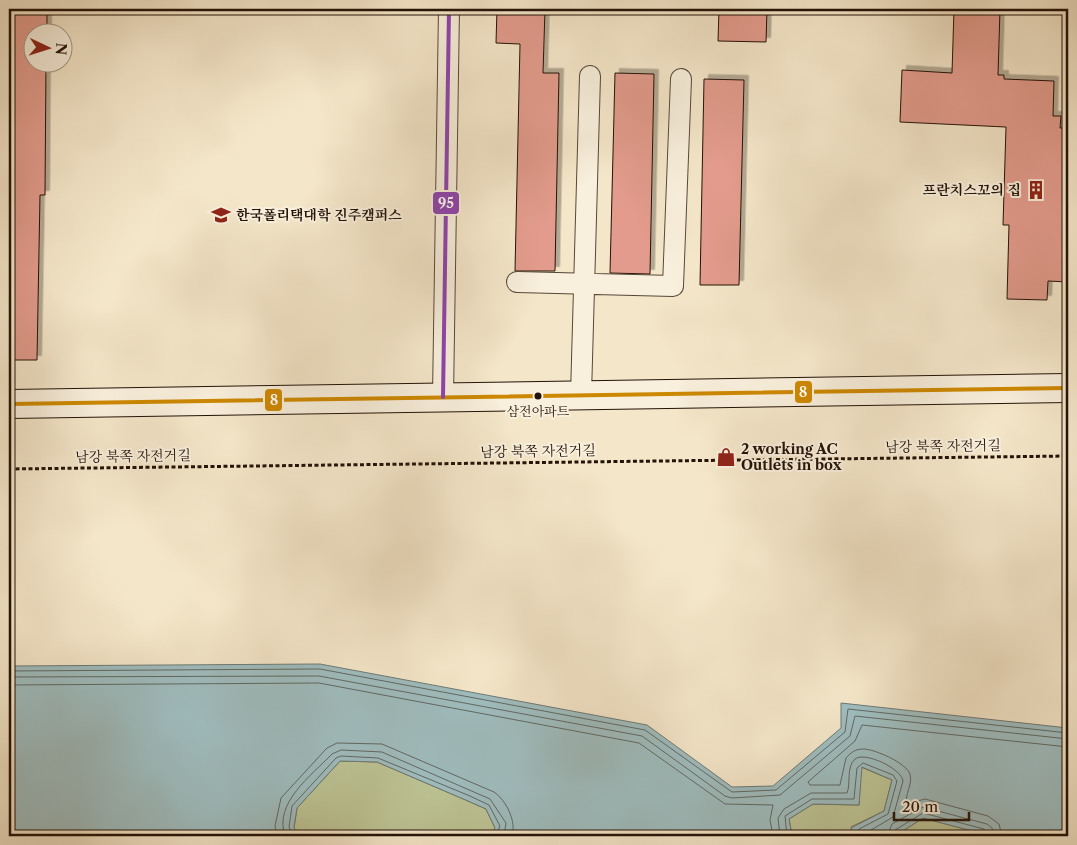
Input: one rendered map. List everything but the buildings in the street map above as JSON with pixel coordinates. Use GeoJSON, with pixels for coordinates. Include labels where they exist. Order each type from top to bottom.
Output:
{"type":"FeatureCollection","features":[{"type":"Feature","properties":{"kind":"street"},"geometry":{"type":"LineString","coordinates":[[443,397],[449,9]]}},
{"type":"Feature","properties":{"kind":"street"},"geometry":{"type":"LineString","coordinates":[[581,395],[590,76]]}},
{"type":"Feature","properties":{"kind":"street"},"geometry":{"type":"LineString","coordinates":[[517,282],[673,286],[681,80]]}},
{"type":"Feature","properties":{"kind":"street"},"geometry":{"type":"LineString","coordinates":[[9,404],[1068,388]]}},
{"type":"Feature","properties":{"kind":"path","name":"남강 북쪽 자전거길"},"geometry":{"type":"LineString","coordinates":[[9,469],[1068,456]]}},
{"type":"Feature","properties":{"kind":"green space"},"geometry":{"type":"Polygon","coordinates":[[[340,761],[377,762],[468,801],[486,809],[495,828],[491,836],[297,836],[294,828],[297,808],[340,761]]]}},
{"type":"Feature","properties":{"kind":"green space"},"geometry":{"type":"Polygon","coordinates":[[[861,767],[892,780],[884,811],[851,827],[854,836],[792,836],[789,819],[813,804],[859,805],[861,767]]]}},
{"type":"Feature","properties":{"kind":"green space"},"geometry":{"type":"Polygon","coordinates":[[[923,818],[991,836],[895,836],[923,818]]]}},
{"type":"Feature","properties":{"kind":"water"},"geometry":{"type":"Polygon","coordinates":[[[320,664],[647,725],[732,787],[773,786],[841,728],[841,703],[1068,728],[1068,836],[991,836],[923,818],[895,836],[854,836],[851,828],[884,811],[892,780],[862,767],[859,805],[813,804],[789,819],[792,836],[491,836],[495,828],[486,809],[377,762],[340,761],[297,808],[294,827],[297,836],[9,836],[9,666],[320,664]]]}},
{"type":"Feature","properties":{"kind":"transit line","name":"95"},"geometry":{"type":"LineString","coordinates":[[443,397],[449,9]]}},
{"type":"Feature","properties":{"kind":"transit line","name":"8"},"geometry":{"type":"LineString","coordinates":[[9,404],[1068,388]]}},
{"type":"Feature","properties":{"kind":"place","name":"프란치스꼬의 집"},"geometry":{"type":"Point","coordinates":[1036,190]}},
{"type":"Feature","properties":{"kind":"place","name":"한국폴리택대학 진주캠퍼스"},"geometry":{"type":"Point","coordinates":[221,215]}},
{"type":"Feature","properties":{"kind":"place","name":"삼전아파트"},"geometry":{"type":"Point","coordinates":[538,396]}},
{"type":"Feature","properties":{"kind":"place","name":"2 working AC Outlets in box"},"geometry":{"type":"Point","coordinates":[726,457]}}]}
